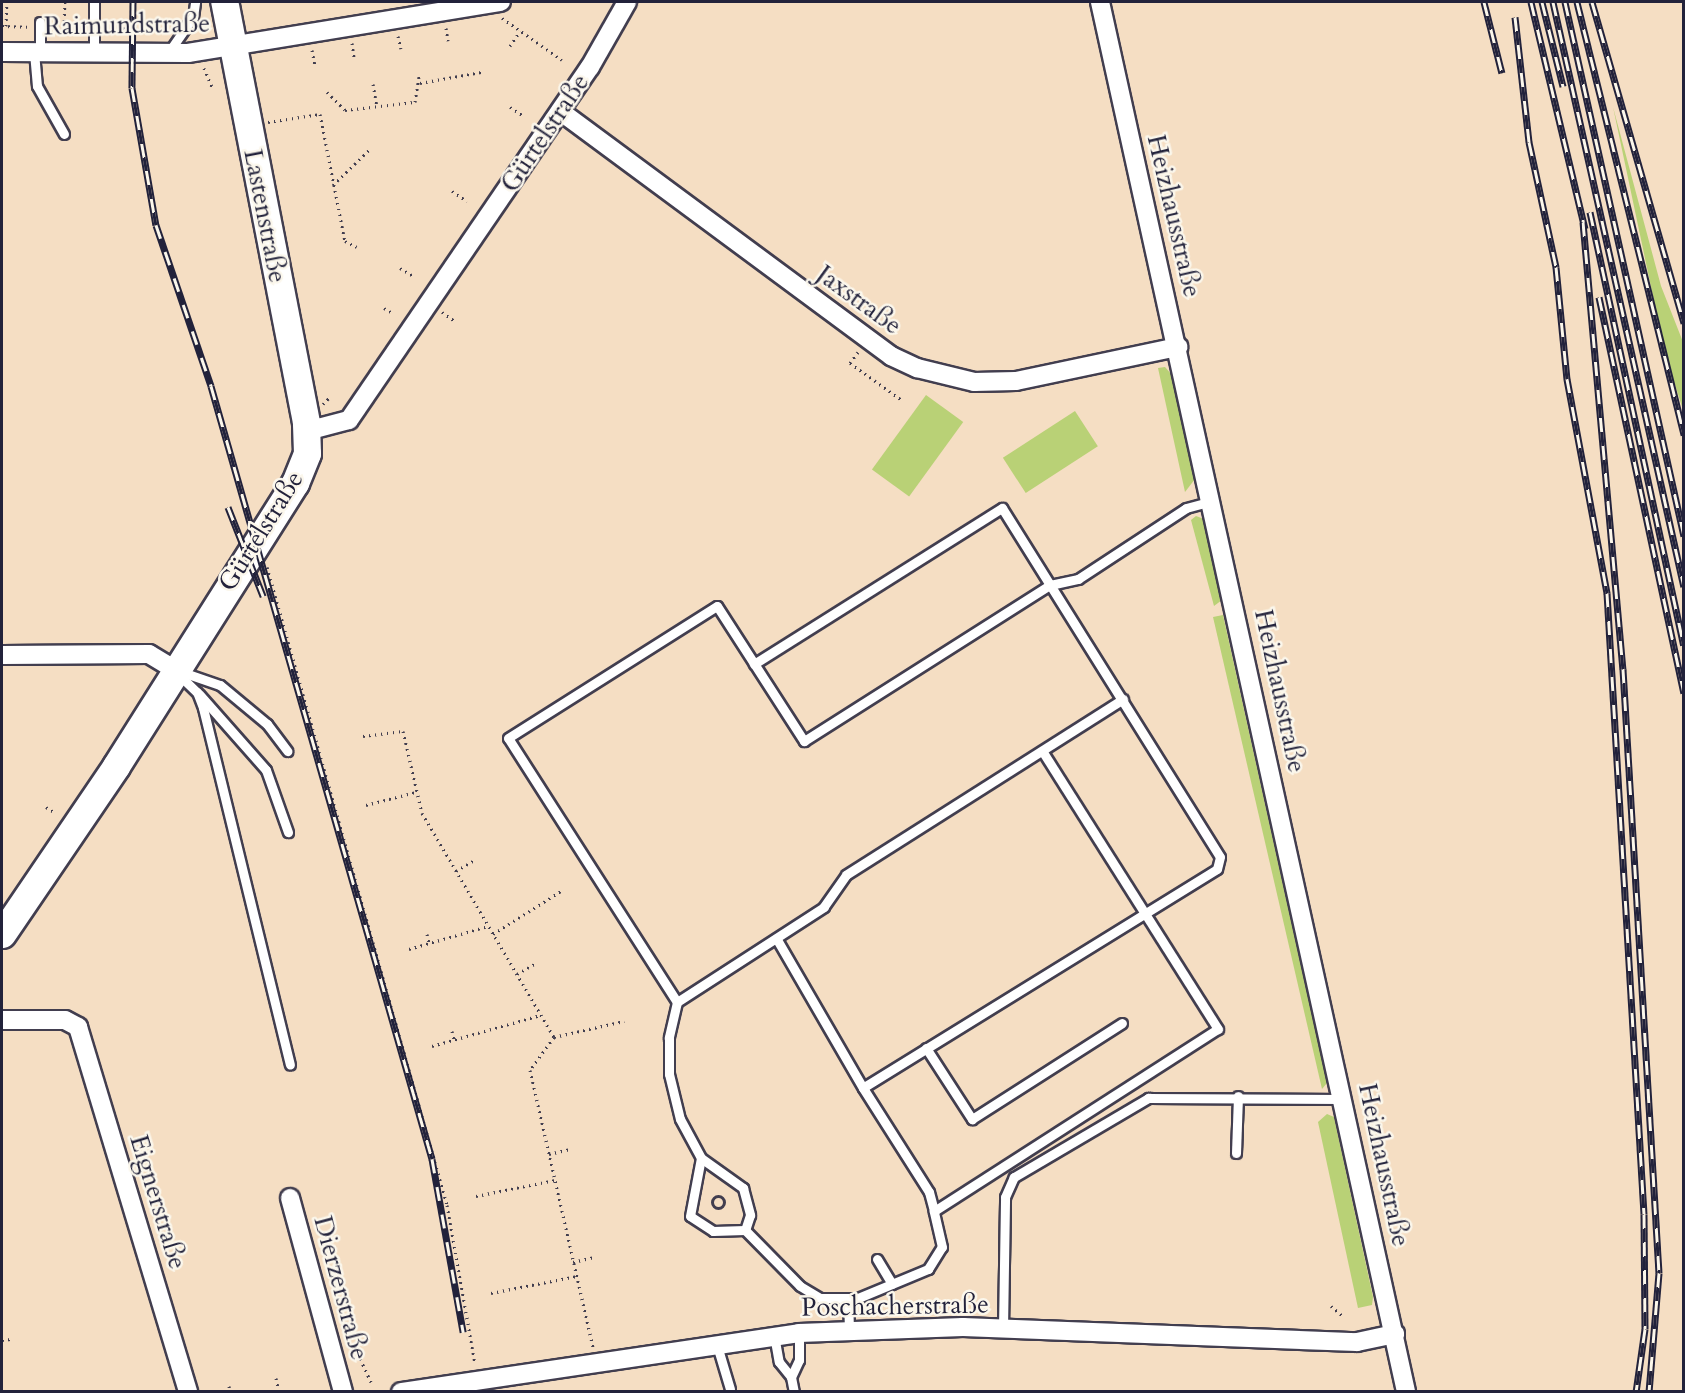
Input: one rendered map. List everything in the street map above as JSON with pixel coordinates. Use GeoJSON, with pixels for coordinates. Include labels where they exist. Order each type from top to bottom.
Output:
{"type":"FeatureCollection","features":[{"type":"Feature","properties":{"kind":"main road","name":"Lastenstraße"},"geometry":{"type":"LineString","coordinates":[[224,2],[307,431]]}},
{"type":"Feature","properties":{"kind":"main road","name":"Gürtelstraße"},"geometry":{"type":"LineString","coordinates":[[2,934],[116,766],[174,669],[295,483],[307,453],[307,431]]}},
{"type":"Feature","properties":{"kind":"street","name":"Gürtelstraße"},"geometry":{"type":"LineString","coordinates":[[307,431],[349,420],[560,111],[627,2]]}},
{"type":"Feature","properties":{"kind":"street","name":"Heizhausstraße"},"geometry":{"type":"LineString","coordinates":[[1100,2],[1212,501],[1406,1392]]}},
{"type":"Feature","properties":{"kind":"street","name":"Raimundstraße"},"geometry":{"type":"LineString","coordinates":[[2,52],[168,53],[233,48],[500,9]]}},
{"type":"Feature","properties":{"kind":"street","name":"Jaxstraße"},"geometry":{"type":"LineString","coordinates":[[560,111],[891,356],[917,368],[974,382],[1016,381],[1178,347]]}},
{"type":"Feature","properties":{"kind":"street"},"geometry":{"type":"LineString","coordinates":[[2,655],[149,654],[174,669]]}},
{"type":"Feature","properties":{"kind":"street","name":"Eignerstraße"},"geometry":{"type":"LineString","coordinates":[[2,1020],[65,1020],[78,1027],[188,1392]]}},
{"type":"Feature","properties":{"kind":"street","name":"Dierzerstraße"},"geometry":{"type":"LineString","coordinates":[[290,1198],[343,1392]]}},
{"type":"Feature","properties":{"kind":"street","name":"Poschacherstraße"},"geometry":{"type":"LineString","coordinates":[[401,1392],[716,1342],[849,1330],[1003,1329],[1357,1342],[1395,1334]]}},
{"type":"Feature","properties":{"kind":"lane"},"geometry":{"type":"LineString","coordinates":[[94,2],[94,53]]}},
{"type":"Feature","properties":{"kind":"lane"},"geometry":{"type":"LineString","coordinates":[[168,53],[193,16],[195,2]]}},
{"type":"Feature","properties":{"kind":"lane"},"geometry":{"type":"LineString","coordinates":[[40,22],[37,86],[64,134]]}},
{"type":"Feature","properties":{"kind":"lane"},"geometry":{"type":"LineString","coordinates":[[677,1002],[508,738],[717,606],[804,741],[1050,585],[1077,579],[1186,508],[1212,501]]}},
{"type":"Feature","properties":{"kind":"lane"},"geometry":{"type":"LineString","coordinates":[[754,664],[1002,508],[1124,699],[1220,857],[1217,869],[863,1088]]}},
{"type":"Feature","properties":{"kind":"lane"},"geometry":{"type":"LineString","coordinates":[[174,669],[266,770],[288,832]]}},
{"type":"Feature","properties":{"kind":"lane"},"geometry":{"type":"LineString","coordinates":[[174,669],[220,685],[267,724],[287,751]]}},
{"type":"Feature","properties":{"kind":"lane"},"geometry":{"type":"LineString","coordinates":[[197,692],[290,1065]]}},
{"type":"Feature","properties":{"kind":"lane"},"geometry":{"type":"LineString","coordinates":[[745,1230],[750,1215],[743,1188],[701,1158],[680,1119],[669,1074],[669,1038],[677,1002],[824,907],[846,875],[1124,699]]}},
{"type":"Feature","properties":{"kind":"lane"},"geometry":{"type":"LineString","coordinates":[[934,1211],[1218,1029],[1042,751]]}},
{"type":"Feature","properties":{"kind":"lane"},"geometry":{"type":"LineString","coordinates":[[701,1158],[690,1216],[713,1231],[745,1230],[809,1293],[848,1300],[928,1269],[939,1256],[942,1239],[929,1192],[863,1088],[776,938]]}},
{"type":"Feature","properties":{"kind":"lane"},"geometry":{"type":"LineString","coordinates":[[926,1048],[972,1119],[1122,1023]]}},
{"type":"Feature","properties":{"kind":"lane"},"geometry":{"type":"LineString","coordinates":[[1003,1329],[1005,1197],[1014,1177],[1138,1101],[1173,1095],[1343,1099]]}},
{"type":"Feature","properties":{"kind":"lane"},"geometry":{"type":"LineString","coordinates":[[1236,1153],[1238,1096]]}},
{"type":"Feature","properties":{"kind":"lane"},"geometry":{"type":"LineString","coordinates":[[877,1259],[892,1284]]}},
{"type":"Feature","properties":{"kind":"lane"},"geometry":{"type":"LineString","coordinates":[[848,1300],[849,1330]]}},
{"type":"Feature","properties":{"kind":"lane"},"geometry":{"type":"LineString","coordinates":[[791,1377],[799,1360],[799,1333]]}},
{"type":"Feature","properties":{"kind":"lane"},"geometry":{"type":"LineString","coordinates":[[774,1335],[779,1362],[791,1377],[794,1392]]}},
{"type":"Feature","properties":{"kind":"lane"},"geometry":{"type":"LineString","coordinates":[[716,1342],[730,1389]]}},
{"type":"Feature","properties":{"kind":"path"},"geometry":{"type":"LineString","coordinates":[[6,26],[7,2]]}},
{"type":"Feature","properties":{"kind":"path"},"geometry":{"type":"LineString","coordinates":[[64,27],[65,2]]}},
{"type":"Feature","properties":{"kind":"path"},"geometry":{"type":"LineString","coordinates":[[500,9],[520,31],[562,60]]}},
{"type":"Feature","properties":{"kind":"path"},"geometry":{"type":"LineString","coordinates":[[446,26],[448,41]]}},
{"type":"Feature","properties":{"kind":"path"},"geometry":{"type":"LineString","coordinates":[[510,46],[520,31]]}},
{"type":"Feature","properties":{"kind":"path"},"geometry":{"type":"LineString","coordinates":[[398,34],[401,49]]}},
{"type":"Feature","properties":{"kind":"path"},"geometry":{"type":"LineString","coordinates":[[351,41],[354,58]]}},
{"type":"Feature","properties":{"kind":"path"},"geometry":{"type":"LineString","coordinates":[[312,48],[315,65]]}},
{"type":"Feature","properties":{"kind":"path"},"geometry":{"type":"LineString","coordinates":[[464,68],[466,75]]}},
{"type":"Feature","properties":{"kind":"path"},"geometry":{"type":"LineString","coordinates":[[420,83],[481,72]]}},
{"type":"Feature","properties":{"kind":"path"},"geometry":{"type":"LineString","coordinates":[[327,92],[345,110],[415,102],[420,83],[419,76]]}},
{"type":"Feature","properties":{"kind":"path"},"geometry":{"type":"LineString","coordinates":[[373,84],[377,106]]}},
{"type":"Feature","properties":{"kind":"path"},"geometry":{"type":"LineString","coordinates":[[510,107],[524,116]]}},
{"type":"Feature","properties":{"kind":"path"},"geometry":{"type":"LineString","coordinates":[[266,123],[320,114],[345,241],[357,248]]}},
{"type":"Feature","properties":{"kind":"path"},"geometry":{"type":"LineString","coordinates":[[333,185],[370,149]]}},
{"type":"Feature","properties":{"kind":"path"},"geometry":{"type":"LineString","coordinates":[[452,191],[467,201]]}},
{"type":"Feature","properties":{"kind":"path"},"geometry":{"type":"LineString","coordinates":[[400,268],[415,277]]}},
{"type":"Feature","properties":{"kind":"path"},"geometry":{"type":"LineString","coordinates":[[384,308],[391,312]]}},
{"type":"Feature","properties":{"kind":"path"},"geometry":{"type":"LineString","coordinates":[[441,311],[455,321]]}},
{"type":"Feature","properties":{"kind":"path"},"geometry":{"type":"LineString","coordinates":[[847,368],[861,348]]}},
{"type":"Feature","properties":{"kind":"path"},"geometry":{"type":"LineString","coordinates":[[850,363],[903,401]]}},
{"type":"Feature","properties":{"kind":"path"},"geometry":{"type":"LineString","coordinates":[[267,567],[447,1205],[476,1366]]}},
{"type":"Feature","properties":{"kind":"path"},"geometry":{"type":"LineString","coordinates":[[363,736],[403,731],[422,813],[554,1037]]}},
{"type":"Feature","properties":{"kind":"path"},"geometry":{"type":"LineString","coordinates":[[366,805],[416,792]]}},
{"type":"Feature","properties":{"kind":"path"},"geometry":{"type":"LineString","coordinates":[[387,794],[388,799]]}},
{"type":"Feature","properties":{"kind":"path"},"geometry":{"type":"LineString","coordinates":[[45,807],[54,812]]}},
{"type":"Feature","properties":{"kind":"path"},"geometry":{"type":"LineString","coordinates":[[456,871],[474,860]]}},
{"type":"Feature","properties":{"kind":"path"},"geometry":{"type":"LineString","coordinates":[[493,934],[561,891]]}},
{"type":"Feature","properties":{"kind":"path"},"geometry":{"type":"LineString","coordinates":[[409,949],[489,926]]}},
{"type":"Feature","properties":{"kind":"path"},"geometry":{"type":"LineString","coordinates":[[427,934],[429,943]]}},
{"type":"Feature","properties":{"kind":"path"},"geometry":{"type":"LineString","coordinates":[[517,974],[536,963]]}},
{"type":"Feature","properties":{"kind":"path"},"geometry":{"type":"LineString","coordinates":[[432,1046],[541,1015]]}},
{"type":"Feature","properties":{"kind":"path"},"geometry":{"type":"LineString","coordinates":[[592,1347],[531,1070],[554,1037],[624,1021]]}},
{"type":"Feature","properties":{"kind":"path"},"geometry":{"type":"LineString","coordinates":[[452,1031],[454,1040]]}},
{"type":"Feature","properties":{"kind":"path"},"geometry":{"type":"LineString","coordinates":[[549,1154],[571,1149]]}},
{"type":"Feature","properties":{"kind":"path"},"geometry":{"type":"LineString","coordinates":[[476,1196],[555,1180]]}},
{"type":"Feature","properties":{"kind":"path"},"geometry":{"type":"LineString","coordinates":[[495,1187],[496,1192]]}},
{"type":"Feature","properties":{"kind":"path"},"geometry":{"type":"LineString","coordinates":[[719,1196],[725,1201],[719,1208],[712,1202],[719,1196]]}},
{"type":"Feature","properties":{"kind":"path"},"geometry":{"type":"LineString","coordinates":[[573,1262],[594,1257]]}},
{"type":"Feature","properties":{"kind":"path"},"geometry":{"type":"LineString","coordinates":[[491,1293],[514,1286],[577,1276]]}},
{"type":"Feature","properties":{"kind":"path"},"geometry":{"type":"LineString","coordinates":[[1331,1306],[1343,1316]]}},
{"type":"Feature","properties":{"kind":"path"},"geometry":{"type":"LineString","coordinates":[[2,1340],[11,1339]]}},
{"type":"Feature","properties":{"kind":"path"},"geometry":{"type":"LineString","coordinates":[[371,1340],[362,1344],[359,1356],[371,1382]]}},
{"type":"Feature","properties":{"kind":"path"},"geometry":{"type":"LineString","coordinates":[[276,1378],[279,1392]]}},
{"type":"Feature","properties":{"kind":"path"},"geometry":{"type":"LineString","coordinates":[[229,1386],[230,1392]]}},
{"type":"Feature","properties":{"kind":"green space"},"geometry":{"type":"Polygon","coordinates":[[[1613,107],[1661,286],[1683,342],[1683,410],[1665,353],[1613,107]]]}},
{"type":"Feature","properties":{"kind":"green space"},"geometry":{"type":"Polygon","coordinates":[[[1165,367],[1172,375],[1195,479],[1185,492],[1158,368],[1165,367]]]}},
{"type":"Feature","properties":{"kind":"green space"},"geometry":{"type":"Polygon","coordinates":[[[926,395],[963,422],[909,496],[872,469],[926,395]]]}},
{"type":"Feature","properties":{"kind":"green space"},"geometry":{"type":"Polygon","coordinates":[[[1075,411],[1098,446],[1026,493],[1003,458],[1075,411]]]}},
{"type":"Feature","properties":{"kind":"green space"},"geometry":{"type":"Polygon","coordinates":[[[1196,516],[1204,519],[1222,600],[1214,606],[1191,520],[1196,516]]]}},
{"type":"Feature","properties":{"kind":"green space"},"geometry":{"type":"Polygon","coordinates":[[[1223,615],[1327,1083],[1322,1089],[1213,617],[1223,615]]]}},
{"type":"Feature","properties":{"kind":"green space"},"geometry":{"type":"Polygon","coordinates":[[[1327,1114],[1334,1117],[1373,1297],[1372,1305],[1358,1308],[1318,1122],[1327,1114]]]}},
{"type":"Feature","properties":{"kind":"railway"},"geometry":{"type":"LineString","coordinates":[[133,2],[132,88],[156,225],[211,386],[432,1159],[463,1332]]}},
{"type":"Feature","properties":{"kind":"railway"},"geometry":{"type":"LineString","coordinates":[[1484,2],[1502,73]]}},
{"type":"Feature","properties":{"kind":"railway"},"geometry":{"type":"LineString","coordinates":[[1531,2],[1585,229]]}},
{"type":"Feature","properties":{"kind":"railway"},"geometry":{"type":"LineString","coordinates":[[1542,2],[1563,86]]}},
{"type":"Feature","properties":{"kind":"railway"},"geometry":{"type":"LineString","coordinates":[[1553,2],[1684,587]]}},
{"type":"Feature","properties":{"kind":"railway"},"geometry":{"type":"LineString","coordinates":[[1565,2],[1684,536]]}},
{"type":"Feature","properties":{"kind":"railway"},"geometry":{"type":"LineString","coordinates":[[1577,2],[1684,435]]}},
{"type":"Feature","properties":{"kind":"railway"},"geometry":{"type":"LineString","coordinates":[[1592,2],[1684,323]]}},
{"type":"Feature","properties":{"kind":"railway"},"geometry":{"type":"LineString","coordinates":[[1515,17],[1529,142],[1556,267],[1567,379],[1607,593],[1644,1214],[1645,1329],[1636,1392]]}},
{"type":"Feature","properties":{"kind":"railway"},"geometry":{"type":"LineString","coordinates":[[1590,212],[1684,645]]}},
{"type":"Feature","properties":{"kind":"railway"},"geometry":{"type":"LineString","coordinates":[[1583,222],[1623,669],[1659,1273],[1649,1392]]}},
{"type":"Feature","properties":{"kind":"railway"},"geometry":{"type":"LineString","coordinates":[[1599,297],[1684,693]]}},
{"type":"Feature","properties":{"kind":"railway"},"geometry":{"type":"LineString","coordinates":[[228,507],[263,596]]}}]}
